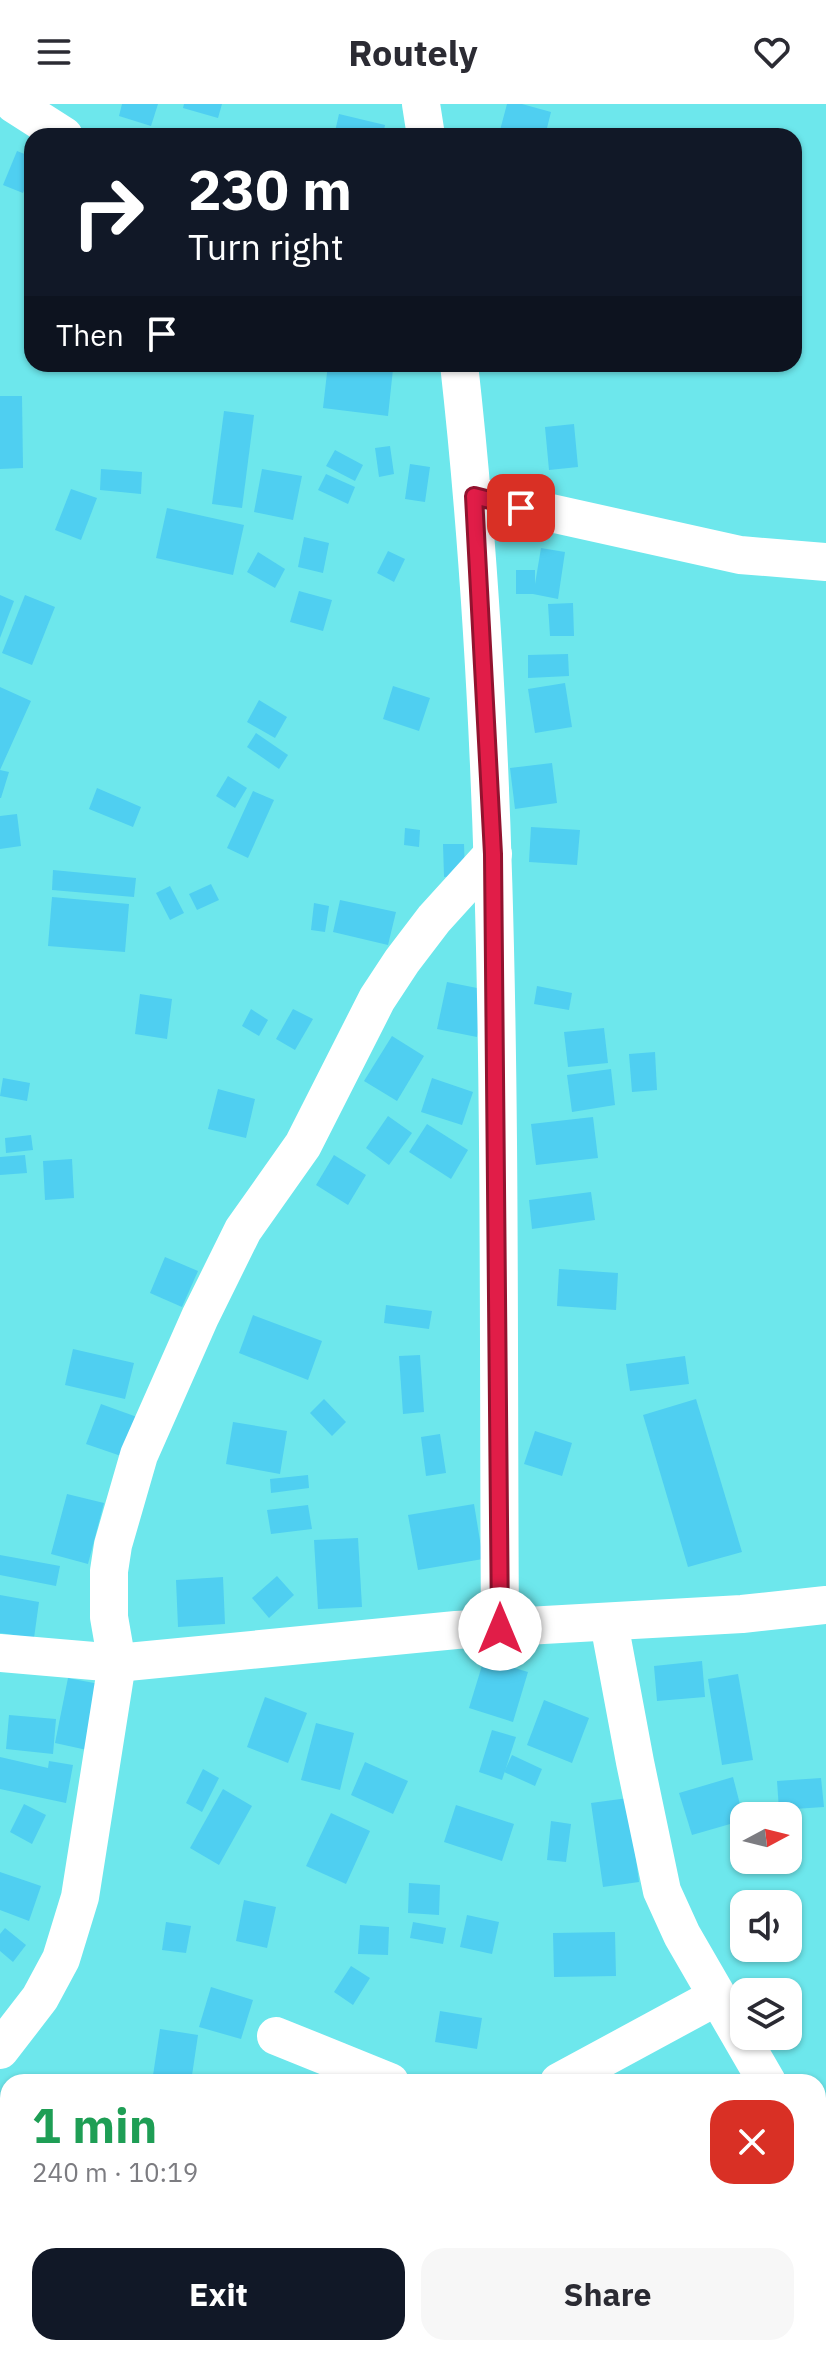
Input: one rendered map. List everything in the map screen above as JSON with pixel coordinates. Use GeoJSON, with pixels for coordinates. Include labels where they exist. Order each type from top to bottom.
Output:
{"type":"FeatureCollection","features":[{"type":"Feature","properties":{"kind":"street"},"geometry":{"type":"LineString","coordinates":[[14,104],[52,128]]}},
{"type":"Feature","properties":{"kind":"street"},"geometry":{"type":"LineString","coordinates":[[421,104],[425,128]]}},
{"type":"Feature","properties":{"kind":"street"},"geometry":{"type":"LineString","coordinates":[[460,372],[474,496],[493,854],[500,1629]]}},
{"type":"Feature","properties":{"kind":"street"},"geometry":{"type":"LineString","coordinates":[[474,496],[740,555],[826,562]]}},
{"type":"Feature","properties":{"kind":"street"},"geometry":{"type":"LineString","coordinates":[[0,2050],[40,1998],[61,1959],[80,1897],[117,1663],[108,1593],[113,1545],[139,1455],[200,1317],[243,1230],[303,1145],[364,1023],[402,961],[434,919],[493,854]]}},
{"type":"Feature","properties":{"kind":"street"},"geometry":{"type":"LineString","coordinates":[[0,1653],[117,1663],[456,1630],[609,1623],[826,1605]]}},
{"type":"Feature","properties":{"kind":"street"},"geometry":{"type":"LineString","coordinates":[[609,1623],[662,1891],[670,1912],[716,1997],[762,2074]]}},
{"type":"Feature","properties":{"kind":"street"},"geometry":{"type":"LineString","coordinates":[[574,2074],[716,1997]]}},
{"type":"Feature","properties":{"kind":"street"},"geometry":{"type":"LineString","coordinates":[[276,2036],[370,2074]]}},
{"type":"Feature","properties":{"kind":"building"},"geometry":{"type":"Polygon","coordinates":[[[122,104],[158,104],[151,126],[119,116],[122,104]]]}},
{"type":"Feature","properties":{"kind":"building"},"geometry":{"type":"Polygon","coordinates":[[[184,104],[222,104],[218,118],[183,108],[184,104]]]}},
{"type":"Feature","properties":{"kind":"building"},"geometry":{"type":"Polygon","coordinates":[[[507,104],[522,104],[551,112],[547,128],[501,128],[507,104]]]}},
{"type":"Feature","properties":{"kind":"building"},"geometry":{"type":"Polygon","coordinates":[[[339,114],[385,125],[384,128],[336,128],[339,114]]]}},
{"type":"Feature","properties":{"kind":"building"},"geometry":{"type":"Polygon","coordinates":[[[17,151],[24,154],[23,193],[3,185],[17,151]]]}},
{"type":"Feature","properties":{"kind":"building"},"geometry":{"type":"Polygon","coordinates":[[[327,372],[393,372],[388,416],[323,408],[327,372]]]}},
{"type":"Feature","properties":{"kind":"building"},"geometry":{"type":"Polygon","coordinates":[[[0,396],[22,396],[23,468],[0,469],[0,396]]]}},
{"type":"Feature","properties":{"kind":"building"},"geometry":{"type":"Polygon","coordinates":[[[224,411],[254,415],[242,508],[212,504],[224,411]]]}},
{"type":"Feature","properties":{"kind":"building"},"geometry":{"type":"Polygon","coordinates":[[[574,424],[578,467],[549,470],[545,427],[574,424]]]}},
{"type":"Feature","properties":{"kind":"building"},"geometry":{"type":"Polygon","coordinates":[[[390,446],[394,474],[379,477],[375,448],[390,446]]]}},
{"type":"Feature","properties":{"kind":"building"},"geometry":{"type":"Polygon","coordinates":[[[335,450],[363,465],[355,481],[326,466],[335,450]]]}},
{"type":"Feature","properties":{"kind":"building"},"geometry":{"type":"Polygon","coordinates":[[[410,464],[430,467],[425,502],[405,499],[410,464]]]}},
{"type":"Feature","properties":{"kind":"building"},"geometry":{"type":"Polygon","coordinates":[[[101,469],[142,472],[141,494],[100,490],[101,469]]]}},
{"type":"Feature","properties":{"kind":"building"},"geometry":{"type":"Polygon","coordinates":[[[262,469],[302,476],[293,520],[254,512],[262,469]]]}},
{"type":"Feature","properties":{"kind":"building"},"geometry":{"type":"Polygon","coordinates":[[[326,474],[355,487],[348,504],[318,490],[326,474]]]}},
{"type":"Feature","properties":{"kind":"building"},"geometry":{"type":"Polygon","coordinates":[[[71,489],[97,498],[81,540],[55,530],[71,489]]]}},
{"type":"Feature","properties":{"kind":"building"},"geometry":{"type":"Polygon","coordinates":[[[167,508],[244,525],[233,575],[156,558],[167,508]]]}},
{"type":"Feature","properties":{"kind":"building"},"geometry":{"type":"Polygon","coordinates":[[[304,537],[329,543],[323,573],[298,567],[304,537]]]}},
{"type":"Feature","properties":{"kind":"building"},"geometry":{"type":"Polygon","coordinates":[[[541,548],[565,552],[558,599],[516,594],[516,570],[535,570],[535,584],[541,548]]]}},
{"type":"Feature","properties":{"kind":"building"},"geometry":{"type":"Polygon","coordinates":[[[388,551],[405,559],[394,582],[377,573],[388,551]]]}},
{"type":"Feature","properties":{"kind":"building"},"geometry":{"type":"Polygon","coordinates":[[[258,552],[285,569],[275,588],[247,572],[258,552]]]}},
{"type":"Feature","properties":{"kind":"building"},"geometry":{"type":"Polygon","coordinates":[[[299,591],[332,600],[323,631],[290,622],[299,591]]]}},
{"type":"Feature","properties":{"kind":"building"},"geometry":{"type":"Polygon","coordinates":[[[0,595],[14,601],[0,638],[0,595]]]}},
{"type":"Feature","properties":{"kind":"building"},"geometry":{"type":"Polygon","coordinates":[[[25,595],[55,607],[32,665],[2,653],[25,595]]]}},
{"type":"Feature","properties":{"kind":"building"},"geometry":{"type":"Polygon","coordinates":[[[573,603],[574,636],[550,636],[548,604],[573,603]]]}},
{"type":"Feature","properties":{"kind":"building"},"geometry":{"type":"Polygon","coordinates":[[[568,654],[569,676],[528,678],[528,655],[568,654]]]}},
{"type":"Feature","properties":{"kind":"building"},"geometry":{"type":"Polygon","coordinates":[[[565,683],[572,727],[535,733],[528,689],[565,683]]]}},
{"type":"Feature","properties":{"kind":"building"},"geometry":{"type":"Polygon","coordinates":[[[393,686],[430,698],[419,731],[383,719],[393,686]]]}},
{"type":"Feature","properties":{"kind":"building"},"geometry":{"type":"Polygon","coordinates":[[[0,687],[31,701],[0,770],[0,687]]]}},
{"type":"Feature","properties":{"kind":"building"},"geometry":{"type":"Polygon","coordinates":[[[259,700],[287,717],[275,738],[247,722],[259,700]]]}},
{"type":"Feature","properties":{"kind":"building"},"geometry":{"type":"Polygon","coordinates":[[[256,733],[288,755],[279,769],[247,747],[256,733]]]}},
{"type":"Feature","properties":{"kind":"building"},"geometry":{"type":"Polygon","coordinates":[[[552,763],[557,803],[515,809],[510,768],[552,763]]]}},
{"type":"Feature","properties":{"kind":"building"},"geometry":{"type":"Polygon","coordinates":[[[0,770],[9,772],[1,798],[0,798],[0,770]]]}},
{"type":"Feature","properties":{"kind":"building"},"geometry":{"type":"Polygon","coordinates":[[[228,776],[247,788],[235,808],[216,796],[228,776]]]}},
{"type":"Feature","properties":{"kind":"building"},"geometry":{"type":"Polygon","coordinates":[[[97,788],[141,807],[133,827],[89,809],[97,788]]]}},
{"type":"Feature","properties":{"kind":"building"},"geometry":{"type":"Polygon","coordinates":[[[253,791],[274,800],[248,858],[227,848],[253,791]]]}},
{"type":"Feature","properties":{"kind":"building"},"geometry":{"type":"Polygon","coordinates":[[[17,814],[21,846],[0,849],[0,816],[17,814]]]}},
{"type":"Feature","properties":{"kind":"building"},"geometry":{"type":"Polygon","coordinates":[[[531,827],[580,830],[577,865],[529,862],[531,827]]]}},
{"type":"Feature","properties":{"kind":"building"},"geometry":{"type":"Polygon","coordinates":[[[405,828],[420,830],[419,847],[404,845],[405,828]]]}},
{"type":"Feature","properties":{"kind":"building"},"geometry":{"type":"Polygon","coordinates":[[[443,844],[464,844],[465,876],[444,877],[443,844]]]}},
{"type":"Feature","properties":{"kind":"building"},"geometry":{"type":"Polygon","coordinates":[[[53,870],[136,878],[134,897],[52,890],[53,870]]]}},
{"type":"Feature","properties":{"kind":"building"},"geometry":{"type":"Polygon","coordinates":[[[211,884],[219,900],[197,910],[189,894],[211,884]]]}},
{"type":"Feature","properties":{"kind":"building"},"geometry":{"type":"Polygon","coordinates":[[[170,886],[184,913],[170,920],[156,893],[170,886]]]}},
{"type":"Feature","properties":{"kind":"building"},"geometry":{"type":"Polygon","coordinates":[[[52,897],[129,904],[125,952],[48,946],[52,897]]]}},
{"type":"Feature","properties":{"kind":"building"},"geometry":{"type":"Polygon","coordinates":[[[340,900],[396,912],[388,945],[333,932],[340,900]]]}},
{"type":"Feature","properties":{"kind":"building"},"geometry":{"type":"Polygon","coordinates":[[[314,903],[329,906],[325,932],[311,930],[314,903]]]}},
{"type":"Feature","properties":{"kind":"building"},"geometry":{"type":"Polygon","coordinates":[[[447,982],[487,990],[477,1037],[437,1029],[447,982]]]}},
{"type":"Feature","properties":{"kind":"building"},"geometry":{"type":"Polygon","coordinates":[[[537,986],[572,993],[569,1010],[534,1004],[537,986]]]}},
{"type":"Feature","properties":{"kind":"building"},"geometry":{"type":"Polygon","coordinates":[[[140,994],[172,999],[167,1039],[135,1034],[140,994]]]}},
{"type":"Feature","properties":{"kind":"building"},"geometry":{"type":"Polygon","coordinates":[[[251,1009],[268,1020],[259,1036],[242,1026],[251,1009]]]}},
{"type":"Feature","properties":{"kind":"building"},"geometry":{"type":"Polygon","coordinates":[[[293,1009],[313,1019],[295,1050],[276,1039],[293,1009]]]}},
{"type":"Feature","properties":{"kind":"building"},"geometry":{"type":"Polygon","coordinates":[[[604,1028],[608,1063],[568,1067],[564,1032],[604,1028]]]}},
{"type":"Feature","properties":{"kind":"building"},"geometry":{"type":"Polygon","coordinates":[[[392,1036],[424,1056],[397,1101],[364,1081],[392,1036]]]}},
{"type":"Feature","properties":{"kind":"building"},"geometry":{"type":"Polygon","coordinates":[[[655,1052],[657,1090],[632,1092],[629,1054],[655,1052]]]}},
{"type":"Feature","properties":{"kind":"building"},"geometry":{"type":"Polygon","coordinates":[[[611,1069],[615,1105],[572,1112],[567,1075],[611,1069]]]}},
{"type":"Feature","properties":{"kind":"building"},"geometry":{"type":"Polygon","coordinates":[[[3,1078],[30,1083],[27,1101],[0,1096],[3,1078]]]}},
{"type":"Feature","properties":{"kind":"building"},"geometry":{"type":"Polygon","coordinates":[[[432,1078],[473,1092],[462,1125],[421,1112],[432,1078]]]}},
{"type":"Feature","properties":{"kind":"building"},"geometry":{"type":"Polygon","coordinates":[[[218,1089],[255,1099],[246,1138],[208,1129],[218,1089]]]}},
{"type":"Feature","properties":{"kind":"building"},"geometry":{"type":"Polygon","coordinates":[[[388,1116],[412,1133],[389,1165],[366,1148],[388,1116]]]}},
{"type":"Feature","properties":{"kind":"building"},"geometry":{"type":"Polygon","coordinates":[[[593,1117],[598,1158],[536,1165],[531,1124],[593,1117]]]}},
{"type":"Feature","properties":{"kind":"building"},"geometry":{"type":"Polygon","coordinates":[[[427,1124],[468,1150],[451,1179],[409,1152],[427,1124]]]}},
{"type":"Feature","properties":{"kind":"building"},"geometry":{"type":"Polygon","coordinates":[[[31,1135],[33,1150],[6,1153],[5,1138],[31,1135]]]}},
{"type":"Feature","properties":{"kind":"building"},"geometry":{"type":"Polygon","coordinates":[[[25,1155],[27,1173],[0,1175],[0,1157],[25,1155]]]}},
{"type":"Feature","properties":{"kind":"building"},"geometry":{"type":"Polygon","coordinates":[[[334,1155],[366,1175],[348,1205],[316,1185],[334,1155]]]}},
{"type":"Feature","properties":{"kind":"building"},"geometry":{"type":"Polygon","coordinates":[[[72,1159],[74,1198],[45,1200],[43,1161],[72,1159]]]}},
{"type":"Feature","properties":{"kind":"building"},"geometry":{"type":"Polygon","coordinates":[[[591,1192],[595,1220],[532,1229],[529,1200],[591,1192]]]}},
{"type":"Feature","properties":{"kind":"building"},"geometry":{"type":"Polygon","coordinates":[[[165,1257],[198,1271],[182,1307],[150,1293],[165,1257]]]}},
{"type":"Feature","properties":{"kind":"building"},"geometry":{"type":"Polygon","coordinates":[[[559,1269],[618,1273],[616,1310],[557,1306],[559,1269]]]}},
{"type":"Feature","properties":{"kind":"building"},"geometry":{"type":"Polygon","coordinates":[[[386,1305],[432,1311],[429,1329],[384,1323],[386,1305]]]}},
{"type":"Feature","properties":{"kind":"building"},"geometry":{"type":"Polygon","coordinates":[[[253,1315],[322,1341],[308,1380],[239,1353],[253,1315]]]}},
{"type":"Feature","properties":{"kind":"building"},"geometry":{"type":"Polygon","coordinates":[[[73,1349],[134,1363],[125,1399],[65,1385],[73,1349]]]}},
{"type":"Feature","properties":{"kind":"building"},"geometry":{"type":"Polygon","coordinates":[[[420,1355],[424,1412],[403,1414],[399,1356],[420,1355]]]}},
{"type":"Feature","properties":{"kind":"building"},"geometry":{"type":"Polygon","coordinates":[[[685,1356],[689,1384],[630,1391],[626,1364],[685,1356]]]}},
{"type":"Feature","properties":{"kind":"building"},"geometry":{"type":"Polygon","coordinates":[[[324,1399],[346,1422],[332,1436],[310,1413],[324,1399]]]}},
{"type":"Feature","properties":{"kind":"building"},"geometry":{"type":"Polygon","coordinates":[[[696,1399],[742,1552],[688,1567],[643,1415],[696,1399]]]}},
{"type":"Feature","properties":{"kind":"building"},"geometry":{"type":"Polygon","coordinates":[[[101,1404],[137,1417],[124,1457],[86,1444],[101,1404]]]}},
{"type":"Feature","properties":{"kind":"building"},"geometry":{"type":"Polygon","coordinates":[[[233,1422],[287,1431],[280,1474],[226,1464],[233,1422]]]}},
{"type":"Feature","properties":{"kind":"building"},"geometry":{"type":"Polygon","coordinates":[[[535,1431],[572,1443],[562,1476],[524,1464],[535,1431]]]}},
{"type":"Feature","properties":{"kind":"building"},"geometry":{"type":"Polygon","coordinates":[[[440,1434],[446,1473],[426,1476],[421,1437],[440,1434]]]}},
{"type":"Feature","properties":{"kind":"building"},"geometry":{"type":"Polygon","coordinates":[[[308,1475],[309,1488],[271,1493],[270,1479],[308,1475]]]}},
{"type":"Feature","properties":{"kind":"building"},"geometry":{"type":"Polygon","coordinates":[[[67,1494],[104,1503],[88,1564],[51,1554],[67,1494]]]}},
{"type":"Feature","properties":{"kind":"building"},"geometry":{"type":"Polygon","coordinates":[[[474,1504],[483,1559],[418,1570],[408,1515],[474,1504]]]}},
{"type":"Feature","properties":{"kind":"building"},"geometry":{"type":"Polygon","coordinates":[[[308,1505],[312,1529],[271,1534],[267,1510],[308,1505]]]}},
{"type":"Feature","properties":{"kind":"building"},"geometry":{"type":"Polygon","coordinates":[[[358,1538],[362,1607],[318,1609],[314,1540],[358,1538]]]}},
{"type":"Feature","properties":{"kind":"building"},"geometry":{"type":"Polygon","coordinates":[[[0,1555],[60,1566],[56,1586],[0,1575],[0,1555]]]}},
{"type":"Feature","properties":{"kind":"building"},"geometry":{"type":"Polygon","coordinates":[[[277,1576],[294,1595],[269,1618],[252,1598],[277,1576]]]}},
{"type":"Feature","properties":{"kind":"building"},"geometry":{"type":"Polygon","coordinates":[[[223,1577],[225,1624],[178,1627],[176,1580],[223,1577]]]}},
{"type":"Feature","properties":{"kind":"building"},"geometry":{"type":"Polygon","coordinates":[[[0,1595],[39,1602],[34,1638],[0,1633],[0,1595]]]}},
{"type":"Feature","properties":{"kind":"building"},"geometry":{"type":"Polygon","coordinates":[[[484,1659],[528,1672],[513,1722],[469,1708],[484,1659]]]}},
{"type":"Feature","properties":{"kind":"building"},"geometry":{"type":"Polygon","coordinates":[[[702,1661],[705,1697],[657,1701],[654,1666],[702,1661]]]}},
{"type":"Feature","properties":{"kind":"building"},"geometry":{"type":"Polygon","coordinates":[[[738,1674],[753,1760],[722,1765],[708,1679],[738,1674]]]}},
{"type":"Feature","properties":{"kind":"building"},"geometry":{"type":"Polygon","coordinates":[[[68,1678],[99,1684],[87,1750],[55,1743],[68,1678]]]}},
{"type":"Feature","properties":{"kind":"building"},"geometry":{"type":"Polygon","coordinates":[[[265,1697],[307,1713],[288,1763],[247,1747],[265,1697]]]}},
{"type":"Feature","properties":{"kind":"building"},"geometry":{"type":"Polygon","coordinates":[[[544,1700],[589,1718],[572,1763],[527,1745],[544,1700]]]}},
{"type":"Feature","properties":{"kind":"building"},"geometry":{"type":"Polygon","coordinates":[[[9,1715],[56,1719],[53,1754],[6,1749],[9,1715]]]}},
{"type":"Feature","properties":{"kind":"building"},"geometry":{"type":"Polygon","coordinates":[[[316,1723],[354,1733],[340,1790],[301,1780],[316,1723]]]}},
{"type":"Feature","properties":{"kind":"building"},"geometry":{"type":"Polygon","coordinates":[[[492,1730],[516,1737],[502,1780],[479,1772],[492,1730]]]}},
{"type":"Feature","properties":{"kind":"building"},"geometry":{"type":"Polygon","coordinates":[[[512,1755],[542,1769],[535,1786],[504,1772],[512,1755]]]}},
{"type":"Feature","properties":{"kind":"building"},"geometry":{"type":"Polygon","coordinates":[[[0,1757],[48,1768],[49,1761],[73,1765],[66,1803],[0,1789],[0,1757]]]}},
{"type":"Feature","properties":{"kind":"building"},"geometry":{"type":"Polygon","coordinates":[[[365,1762],[408,1781],[393,1814],[351,1795],[365,1762]]]}},
{"type":"Feature","properties":{"kind":"building"},"geometry":{"type":"Polygon","coordinates":[[[203,1769],[219,1778],[202,1812],[186,1803],[203,1769]]]}},
{"type":"Feature","properties":{"kind":"building"},"geometry":{"type":"Polygon","coordinates":[[[733,1777],[739,1802],[730,1802],[730,1824],[692,1835],[679,1793],[733,1777]]]}},
{"type":"Feature","properties":{"kind":"building"},"geometry":{"type":"Polygon","coordinates":[[[821,1778],[824,1807],[802,1808],[802,1802],[778,1802],[777,1781],[821,1778]]]}},
{"type":"Feature","properties":{"kind":"building"},"geometry":{"type":"Polygon","coordinates":[[[223,1789],[252,1806],[219,1865],[190,1848],[223,1789]]]}},
{"type":"Feature","properties":{"kind":"building"},"geometry":{"type":"Polygon","coordinates":[[[628,1798],[639,1882],[603,1887],[591,1803],[628,1798]]]}},
{"type":"Feature","properties":{"kind":"building"},"geometry":{"type":"Polygon","coordinates":[[[24,1804],[46,1815],[32,1844],[10,1832],[24,1804]]]}},
{"type":"Feature","properties":{"kind":"building"},"geometry":{"type":"Polygon","coordinates":[[[456,1805],[514,1824],[502,1861],[444,1842],[456,1805]]]}},
{"type":"Feature","properties":{"kind":"building"},"geometry":{"type":"Polygon","coordinates":[[[331,1813],[370,1831],[346,1884],[306,1866],[331,1813]]]}},
{"type":"Feature","properties":{"kind":"building"},"geometry":{"type":"Polygon","coordinates":[[[551,1821],[571,1824],[566,1862],[547,1860],[551,1821]]]}},
{"type":"Feature","properties":{"kind":"building"},"geometry":{"type":"Polygon","coordinates":[[[0,1872],[41,1886],[29,1921],[0,1910],[0,1872]]]}},
{"type":"Feature","properties":{"kind":"building"},"geometry":{"type":"Polygon","coordinates":[[[409,1883],[440,1885],[439,1915],[408,1913],[409,1883]]]}},
{"type":"Feature","properties":{"kind":"building"},"geometry":{"type":"Polygon","coordinates":[[[244,1900],[276,1907],[267,1948],[236,1941],[244,1900]]]}},
{"type":"Feature","properties":{"kind":"building"},"geometry":{"type":"Polygon","coordinates":[[[467,1915],[499,1922],[492,1954],[460,1947],[467,1915]]]}},
{"type":"Feature","properties":{"kind":"building"},"geometry":{"type":"Polygon","coordinates":[[[166,1922],[191,1926],[186,1953],[162,1950],[166,1922]]]}},
{"type":"Feature","properties":{"kind":"building"},"geometry":{"type":"Polygon","coordinates":[[[413,1922],[446,1928],[443,1944],[410,1938],[413,1922]]]}},
{"type":"Feature","properties":{"kind":"building"},"geometry":{"type":"Polygon","coordinates":[[[360,1925],[389,1927],[388,1955],[358,1954],[360,1925]]]}},
{"type":"Feature","properties":{"kind":"building"},"geometry":{"type":"Polygon","coordinates":[[[5,1928],[26,1945],[13,1962],[0,1951],[0,1934],[5,1928]]]}},
{"type":"Feature","properties":{"kind":"building"},"geometry":{"type":"Polygon","coordinates":[[[615,1932],[616,1976],[554,1977],[553,1933],[615,1932]]]}},
{"type":"Feature","properties":{"kind":"building"},"geometry":{"type":"Polygon","coordinates":[[[351,1966],[370,1978],[353,2005],[334,1992],[351,1966]]]}},
{"type":"Feature","properties":{"kind":"building"},"geometry":{"type":"Polygon","coordinates":[[[211,1987],[253,2000],[241,2039],[199,2027],[211,1987]]]}},
{"type":"Feature","properties":{"kind":"building"},"geometry":{"type":"Polygon","coordinates":[[[440,2011],[482,2018],[477,2049],[435,2042],[440,2011]]]}},
{"type":"Feature","properties":{"kind":"building"},"geometry":{"type":"Polygon","coordinates":[[[160,2029],[198,2035],[192,2074],[153,2074],[160,2029]]]}},
{"type":"Feature","properties":{"kind":"route"},"geometry":{"type":"LineString","coordinates":[[500,1629],[493,854],[474,496],[521,508]]}}]}
